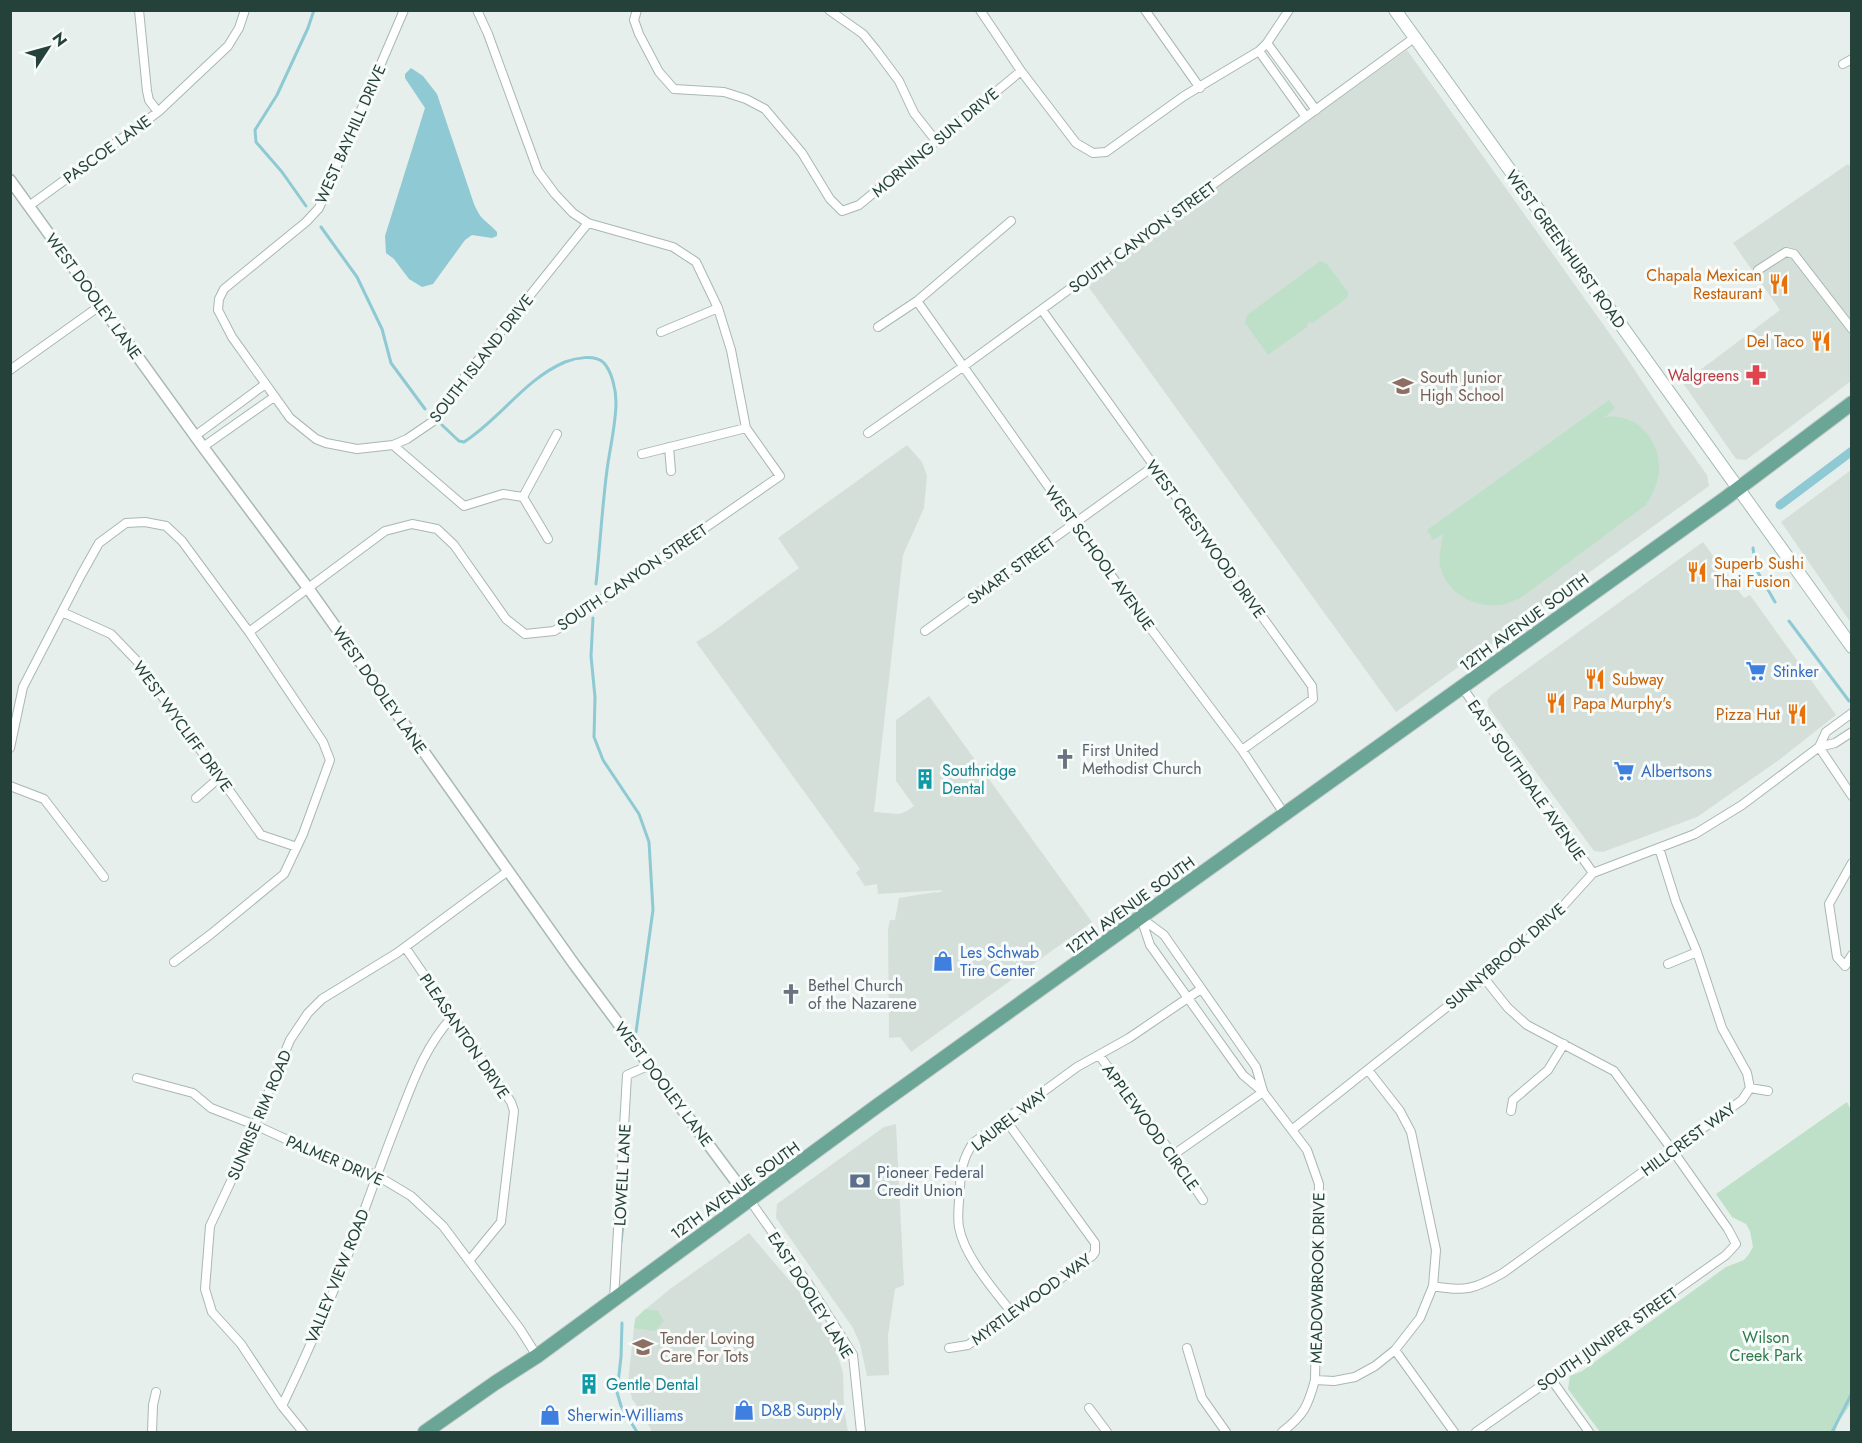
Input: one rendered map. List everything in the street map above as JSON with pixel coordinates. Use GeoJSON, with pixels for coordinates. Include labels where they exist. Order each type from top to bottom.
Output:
{"type":"FeatureCollection","features":[{"type":"Feature","properties":{"kind":"main road","name":"WEST GREENHURST ROAD"},"geometry":{"type":"LineString","coordinates":[[1395,10],[1851,647]]}},
{"type":"Feature","properties":{"kind":"main road","name":"12TH AVENUE SOUTH"},"geometry":{"type":"LineString","coordinates":[[425,1432],[537,1356],[749,1199],[1738,488],[1851,403]]}},
{"type":"Feature","properties":{"kind":"street","name":"PASCOE LANE"},"geometry":{"type":"LineString","coordinates":[[29,206],[158,112],[149,100],[147,91],[139,10]]}},
{"type":"Feature","properties":{"kind":"street"},"geometry":{"type":"LineString","coordinates":[[158,112],[228,46],[239,28],[245,10]]}},
{"type":"Feature","properties":{"kind":"street","name":"WEST BAYHILL DRIVE"},"geometry":{"type":"LineString","coordinates":[[264,385],[232,337],[218,310],[219,299],[230,283],[306,222],[319,208],[404,10]]}},
{"type":"Feature","properties":{"kind":"street"},"geometry":{"type":"LineString","coordinates":[[477,10],[538,171],[555,194],[573,213],[588,223],[673,247],[696,262],[718,308],[731,350],[746,428],[642,454]]}},
{"type":"Feature","properties":{"kind":"street","name":"MORNING SUN DRIVE"},"geometry":{"type":"LineString","coordinates":[[637,10],[634,20],[639,34],[658,72],[674,89],[724,92],[746,99],[765,109],[802,153],[830,199],[842,211],[859,205],[1021,71]]}},
{"type":"Feature","properties":{"kind":"street"},"geometry":{"type":"LineString","coordinates":[[829,10],[858,30],[876,50],[899,81],[914,113],[936,141]]}},
{"type":"Feature","properties":{"kind":"street"},"geometry":{"type":"LineString","coordinates":[[980,10],[1021,71],[1076,143],[1093,153],[1106,152],[1184,96],[1259,51],[1289,10]]}},
{"type":"Feature","properties":{"kind":"street"},"geometry":{"type":"LineString","coordinates":[[1145,10],[1200,88]]}},
{"type":"Feature","properties":{"kind":"street","name":"SOUTH CANYON STREET"},"geometry":{"type":"LineString","coordinates":[[868,433],[1042,310],[1414,38]]}},
{"type":"Feature","properties":{"kind":"street"},"geometry":{"type":"LineString","coordinates":[[1267,43],[1316,110]]}},
{"type":"Feature","properties":{"kind":"street"},"geometry":{"type":"LineString","coordinates":[[1259,51],[1306,117]]}},
{"type":"Feature","properties":{"kind":"street"},"geometry":{"type":"LineString","coordinates":[[1843,64],[1851,59]]}},
{"type":"Feature","properties":{"kind":"street","name":"WEST DOOLEY LANE"},"geometry":{"type":"LineString","coordinates":[[10,180],[202,447],[308,588],[574,964],[749,1199]]}},
{"type":"Feature","properties":{"kind":"street"},"geometry":{"type":"LineString","coordinates":[[878,327],[917,301],[1011,221]]}},
{"type":"Feature","properties":{"kind":"street","name":"SOUTH ISLAND DRIVE"},"geometry":{"type":"LineString","coordinates":[[264,385],[290,418],[316,439],[326,443],[357,449],[393,445],[407,439],[432,423],[459,384],[588,223]]}},
{"type":"Feature","properties":{"kind":"street"},"geometry":{"type":"LineString","coordinates":[[1758,270],[1786,252],[1794,254],[1851,329]]}},
{"type":"Feature","properties":{"kind":"street","name":"WEST SCHOOL AVENUE"},"geometry":{"type":"LineString","coordinates":[[917,301],[1118,585],[1242,750],[1285,815]]}},
{"type":"Feature","properties":{"kind":"street"},"geometry":{"type":"LineString","coordinates":[[10,370],[101,305]]}},
{"type":"Feature","properties":{"kind":"street"},"geometry":{"type":"LineString","coordinates":[[661,332],[718,308]]}},
{"type":"Feature","properties":{"kind":"street","name":"WEST CRESTWOOD DRIVE"},"geometry":{"type":"LineString","coordinates":[[1042,310],[1312,686],[1313,699],[1242,750]]}},
{"type":"Feature","properties":{"kind":"street"},"geometry":{"type":"LineString","coordinates":[[195,436],[264,385]]}},
{"type":"Feature","properties":{"kind":"street"},"geometry":{"type":"LineString","coordinates":[[202,447],[274,397]]}},
{"type":"Feature","properties":{"kind":"street","name":"SOUTH CANYON STREET"},"geometry":{"type":"LineString","coordinates":[[249,632],[385,531],[412,524],[437,529],[454,545],[506,619],[525,634],[554,631],[780,476],[746,428]]}},
{"type":"Feature","properties":{"kind":"street"},"geometry":{"type":"LineString","coordinates":[[523,497],[557,434]]}},
{"type":"Feature","properties":{"kind":"street"},"geometry":{"type":"LineString","coordinates":[[393,445],[464,506],[503,494],[523,497]]}},
{"type":"Feature","properties":{"kind":"street"},"geometry":{"type":"LineString","coordinates":[[669,447],[671,471]]}},
{"type":"Feature","properties":{"kind":"street","name":"SMART STREET"},"geometry":{"type":"LineString","coordinates":[[925,631],[1154,466]]}},
{"type":"Feature","properties":{"kind":"street"},"geometry":{"type":"LineString","coordinates":[[523,497],[548,539]]}},
{"type":"Feature","properties":{"kind":"street"},"geometry":{"type":"LineString","coordinates":[[10,748],[23,687],[99,543],[126,523],[145,522],[166,526],[182,541],[249,632],[323,742],[330,760],[297,847],[284,874],[174,962]]}},
{"type":"Feature","properties":{"kind":"street","name":"WEST WYCLIFF DRIVE"},"geometry":{"type":"LineString","coordinates":[[62,612],[111,634],[137,661],[261,835],[297,847]]}},
{"type":"Feature","properties":{"kind":"street","name":"EAST SOUTHDALE AVENUE"},"geometry":{"type":"LineString","coordinates":[[1462,687],[1593,873]]}},
{"type":"Feature","properties":{"kind":"street","name":"SUNNYBROOK DRIVE"},"geometry":{"type":"LineString","coordinates":[[1819,747],[1826,732],[1851,713]]}},
{"type":"Feature","properties":{"kind":"street","name":"SUNNYBROOK DRIVE"},"geometry":{"type":"LineString","coordinates":[[1293,1129],[1484,978],[1554,916],[1593,873],[1695,834],[1742,805],[1819,747],[1835,743],[1851,732]]}},
{"type":"Feature","properties":{"kind":"street"},"geometry":{"type":"LineString","coordinates":[[1819,747],[1851,796]]}},
{"type":"Feature","properties":{"kind":"street"},"geometry":{"type":"LineString","coordinates":[[196,798],[220,777]]}},
{"type":"Feature","properties":{"kind":"street"},"geometry":{"type":"LineString","coordinates":[[10,786],[44,800],[104,877]]}},
{"type":"Feature","properties":{"kind":"street","name":"HILLCREST WAY"},"geometry":{"type":"LineString","coordinates":[[1433,1286],[1456,1290],[1480,1286],[1503,1273],[1742,1100],[1750,1088],[1747,1073],[1722,1028],[1659,848]]}},
{"type":"Feature","properties":{"kind":"street"},"geometry":{"type":"LineString","coordinates":[[1851,863],[1829,904],[1837,957],[1845,966],[1851,955]]}},
{"type":"Feature","properties":{"kind":"street","name":"SUNRISE RIM ROAD"},"geometry":{"type":"LineString","coordinates":[[303,1432],[282,1406],[240,1344],[212,1312],[205,1289],[210,1226],[290,1040],[308,1013],[322,999],[405,947],[508,871]]}},
{"type":"Feature","properties":{"kind":"street","name":"MEADOWBROOK DRIVE"},"geometry":{"type":"LineString","coordinates":[[1141,918],[1164,935],[1256,1067],[1263,1092]]}},
{"type":"Feature","properties":{"kind":"street","name":"MEADOWBROOK DRIVE"},"geometry":{"type":"LineString","coordinates":[[1141,918],[1150,945],[1244,1075],[1263,1092],[1293,1129],[1307,1150],[1319,1184],[1315,1380],[1308,1404],[1300,1419],[1282,1432]]}},
{"type":"Feature","properties":{"kind":"street","name":"PLEASANTON DRIVE"},"geometry":{"type":"LineString","coordinates":[[405,947],[511,1102],[514,1111],[501,1222],[469,1261]]}},
{"type":"Feature","properties":{"kind":"street"},"geometry":{"type":"LineString","coordinates":[[1668,964],[1697,952]]}},
{"type":"Feature","properties":{"kind":"street"},"geometry":{"type":"LineString","coordinates":[[1484,978],[1519,1019],[1614,1071],[1673,1151]]}},
{"type":"Feature","properties":{"kind":"street","name":"LAUREL WAY"},"geometry":{"type":"LineString","coordinates":[[1012,1313],[972,1258],[962,1240],[958,1224],[960,1181],[966,1153],[973,1143],[1077,1067],[1129,1038],[1201,989]]}},
{"type":"Feature","properties":{"kind":"street","name":"VALLEY VIEW ROAD"},"geometry":{"type":"LineString","coordinates":[[282,1406],[349,1253],[376,1175],[421,1060],[440,1030],[453,1016]]}},
{"type":"Feature","properties":{"kind":"street"},"geometry":{"type":"LineString","coordinates":[[1511,1111],[1513,1100],[1548,1070],[1564,1044]]}},
{"type":"Feature","properties":{"kind":"street","name":"APPLEWOOD CIRCLE"},"geometry":{"type":"LineString","coordinates":[[1099,1055],[1173,1155],[1203,1200]]}},
{"type":"Feature","properties":{"kind":"street","name":"LOWELL LANE"},"geometry":{"type":"LineString","coordinates":[[614,1299],[627,1075],[650,1065]]}},
{"type":"Feature","properties":{"kind":"street"},"geometry":{"type":"LineString","coordinates":[[1315,1380],[1334,1381],[1355,1377],[1395,1350],[1420,1318],[1433,1286],[1436,1250],[1411,1132],[1400,1111],[1368,1070]]}},
{"type":"Feature","properties":{"kind":"street","name":"PALMER DRIVE"},"geometry":{"type":"LineString","coordinates":[[137,1078],[193,1093],[210,1108],[255,1125],[327,1158],[376,1175],[421,1204],[443,1226],[520,1329],[537,1356]]}},
{"type":"Feature","properties":{"kind":"street"},"geometry":{"type":"LineString","coordinates":[[1750,1088],[1768,1091]]}},
{"type":"Feature","properties":{"kind":"street"},"geometry":{"type":"LineString","coordinates":[[1173,1155],[1263,1092]]}},
{"type":"Feature","properties":{"kind":"street","name":"MYRTLEWOOD WAY"},"geometry":{"type":"LineString","coordinates":[[949,1348],[968,1345],[1095,1252],[1095,1243],[1005,1119]]}},
{"type":"Feature","properties":{"kind":"street","name":"SOUTH JUNIPER STREET"},"geometry":{"type":"LineString","coordinates":[[1476,1432],[1726,1255],[1736,1244],[1673,1151]]}},
{"type":"Feature","properties":{"kind":"street","name":"EAST DOOLEY LANE"},"geometry":{"type":"LineString","coordinates":[[749,1199],[807,1282],[853,1355],[861,1432]]}},
{"type":"Feature","properties":{"kind":"street"},"geometry":{"type":"LineString","coordinates":[[1187,1348],[1202,1398],[1226,1432]]}},
{"type":"Feature","properties":{"kind":"street"},"geometry":{"type":"LineString","coordinates":[[1395,1350],[1454,1432]]}},
{"type":"Feature","properties":{"kind":"street"},"geometry":{"type":"LineString","coordinates":[[1551,1379],[1589,1432]]}},
{"type":"Feature","properties":{"kind":"street"},"geometry":{"type":"LineString","coordinates":[[152,1432],[156,1392]]}},
{"type":"Feature","properties":{"kind":"street"},"geometry":{"type":"LineString","coordinates":[[1089,1407],[1107,1432]]}},
{"type":"Feature","properties":{"kind":"shaded area","name":"South Junior High School"},"geometry":{"type":"Polygon","coordinates":[[[1407,50],[1620,348],[1707,475],[1709,486],[1396,712],[1085,282],[1407,50]]]}},
{"type":"Feature","properties":{"kind":"shaded area"},"geometry":{"type":"Polygon","coordinates":[[[1848,164],[1852,168],[1851,381],[1746,460],[1736,459],[1683,383],[1780,310],[1733,243],[1848,164]]]}},
{"type":"Feature","properties":{"kind":"shaded area"},"geometry":{"type":"Polygon","coordinates":[[[907,445],[922,462],[927,476],[924,508],[903,555],[874,812],[899,814],[914,806],[896,781],[896,720],[929,696],[1092,922],[911,1052],[900,1037],[889,1038],[888,929],[890,920],[895,920],[899,898],[938,893],[943,890],[878,894],[877,884],[865,886],[856,873],[860,869],[696,642],[799,568],[778,538],[907,445]]]}},
{"type":"Feature","properties":{"kind":"shaded area"},"geometry":{"type":"Polygon","coordinates":[[[1851,470],[1851,623],[1781,522],[1851,470]]]}},
{"type":"Feature","properties":{"kind":"shaded area"},"geometry":{"type":"Polygon","coordinates":[[[1703,542],[1744,598],[1750,595],[1836,715],[1779,760],[1697,817],[1603,852],[1594,851],[1489,708],[1487,700],[1703,542]]]}},
{"type":"Feature","properties":{"kind":"shaded area"},"geometry":{"type":"Polygon","coordinates":[[[896,1124],[904,1285],[895,1289],[888,1335],[889,1375],[867,1376],[860,1344],[853,1328],[776,1218],[777,1204],[884,1127],[896,1124]]]}},
{"type":"Feature","properties":{"kind":"shaded area"},"geometry":{"type":"Polygon","coordinates":[[[749,1233],[802,1295],[834,1342],[843,1373],[844,1409],[848,1432],[652,1432],[632,1399],[628,1382],[635,1318],[670,1289],[749,1233]]]}},
{"type":"Feature","properties":{"kind":"green space"},"geometry":{"type":"Polygon","coordinates":[[[1320,261],[1327,264],[1348,292],[1348,297],[1313,323],[1308,322],[1307,327],[1268,355],[1245,323],[1247,315],[1320,261]]]}},
{"type":"Feature","properties":{"kind":"green space"},"geometry":{"type":"Polygon","coordinates":[[[1609,400],[1615,408],[1604,418],[1618,417],[1637,424],[1651,439],[1655,448],[1659,468],[1658,478],[1646,505],[1514,601],[1490,605],[1462,597],[1443,576],[1440,554],[1443,534],[1433,540],[1427,530],[1609,400]]]}},
{"type":"Feature","properties":{"kind":"green space","name":"Wilson Creek Park"},"geometry":{"type":"Polygon","coordinates":[[[1847,1102],[1852,1112],[1852,1402],[1839,1421],[1835,1432],[1600,1432],[1568,1389],[1570,1376],[1582,1371],[1726,1267],[1744,1260],[1753,1247],[1750,1231],[1746,1224],[1732,1217],[1716,1194],[1847,1102]]]}},
{"type":"Feature","properties":{"kind":"green space"},"geometry":{"type":"Polygon","coordinates":[[[645,1309],[658,1311],[664,1321],[655,1331],[634,1328],[636,1319],[645,1309]]]}},
{"type":"Feature","properties":{"kind":"water"},"geometry":{"type":"Polygon","coordinates":[[[411,68],[423,76],[437,94],[474,204],[481,217],[497,232],[497,236],[492,238],[472,235],[465,240],[433,284],[422,287],[409,279],[394,259],[386,253],[385,236],[425,108],[405,78],[405,74],[411,68]]]}},
{"type":"Feature","properties":{"kind":"waterway"},"geometry":{"type":"LineString","coordinates":[[306,206],[282,172],[256,142],[255,130],[277,95],[314,10]]}},
{"type":"Feature","properties":{"kind":"waterway"},"geometry":{"type":"LineString","coordinates":[[321,227],[357,277],[382,329],[391,363],[425,409]]}},
{"type":"Feature","properties":{"kind":"waterway"},"geometry":{"type":"LineString","coordinates":[[442,425],[459,441],[464,442],[477,433],[537,378],[551,369],[579,358],[596,358],[604,363],[613,381],[616,410],[605,484],[596,584]]}},
{"type":"Feature","properties":{"kind":"waterway"},"geometry":{"type":"LineString","coordinates":[[1780,505],[1852,451]]}},
{"type":"Feature","properties":{"kind":"waterway"},"geometry":{"type":"LineString","coordinates":[[1753,548],[1756,569],[1775,602]]}},
{"type":"Feature","properties":{"kind":"waterway"},"geometry":{"type":"LineString","coordinates":[[593,618],[591,656],[595,697],[594,737],[603,760],[639,814],[649,842],[653,910],[636,1032]]}},
{"type":"Feature","properties":{"kind":"waterway"},"geometry":{"type":"LineString","coordinates":[[1789,621],[1849,701]]}},
{"type":"Feature","properties":{"kind":"waterway"},"geometry":{"type":"LineString","coordinates":[[621,1242],[625,1207]]}},
{"type":"Feature","properties":{"kind":"waterway"},"geometry":{"type":"LineString","coordinates":[[622,1323],[617,1392],[621,1406],[637,1432]]}},
{"type":"Feature","properties":{"kind":"waterway"},"geometry":{"type":"LineString","coordinates":[[1832,1432],[1852,1393]]}},
{"type":"Feature","properties":{"kind":"place","name":"Chapala Mexican Restaurant"},"geometry":{"type":"Point","coordinates":[1779,284]}},
{"type":"Feature","properties":{"kind":"place","name":"Del Taco"},"geometry":{"type":"Point","coordinates":[1821,341]}},
{"type":"Feature","properties":{"kind":"place","name":"Walgreens"},"geometry":{"type":"Point","coordinates":[1756,375]}},
{"type":"Feature","properties":{"kind":"place","name":"South Junior High School"},"geometry":{"type":"Point","coordinates":[1403,386]}},
{"type":"Feature","properties":{"kind":"place","name":"Superb Sushi Thai Fusion"},"geometry":{"type":"Point","coordinates":[1697,572]}},
{"type":"Feature","properties":{"kind":"place","name":"Stinker"},"geometry":{"type":"Point","coordinates":[1756,671]}},
{"type":"Feature","properties":{"kind":"place","name":"Subway"},"geometry":{"type":"Point","coordinates":[1595,679]}},
{"type":"Feature","properties":{"kind":"place","name":"Papa Murphy's"},"geometry":{"type":"Point","coordinates":[1556,703]}},
{"type":"Feature","properties":{"kind":"place","name":"Pizza Hut"},"geometry":{"type":"Point","coordinates":[1797,714]}},
{"type":"Feature","properties":{"kind":"place","name":"First United Methodist Church"},"geometry":{"type":"Point","coordinates":[1065,759]}},
{"type":"Feature","properties":{"kind":"place","name":"Albertsons"},"geometry":{"type":"Point","coordinates":[1624,771]}},
{"type":"Feature","properties":{"kind":"place","name":"Southridge Dental"},"geometry":{"type":"Point","coordinates":[925,779]}},
{"type":"Feature","properties":{"kind":"place","name":"Les Schwab Tire Center"},"geometry":{"type":"Point","coordinates":[943,961]}},
{"type":"Feature","properties":{"kind":"place","name":"Bethel Church of the Nazarene"},"geometry":{"type":"Point","coordinates":[791,994]}},
{"type":"Feature","properties":{"kind":"place","name":"Pioneer Federal Credit Union"},"geometry":{"type":"Point","coordinates":[860,1181]}},
{"type":"Feature","properties":{"kind":"place","name":"Tender Loving Care For Tots"},"geometry":{"type":"Point","coordinates":[643,1347]}},
{"type":"Feature","properties":{"kind":"place","name":"Gentle Dental"},"geometry":{"type":"Point","coordinates":[589,1384]}},
{"type":"Feature","properties":{"kind":"place","name":"D&B Supply"},"geometry":{"type":"Point","coordinates":[744,1410]}},
{"type":"Feature","properties":{"kind":"place","name":"Sherwin-Williams"},"geometry":{"type":"Point","coordinates":[550,1415]}}]}
